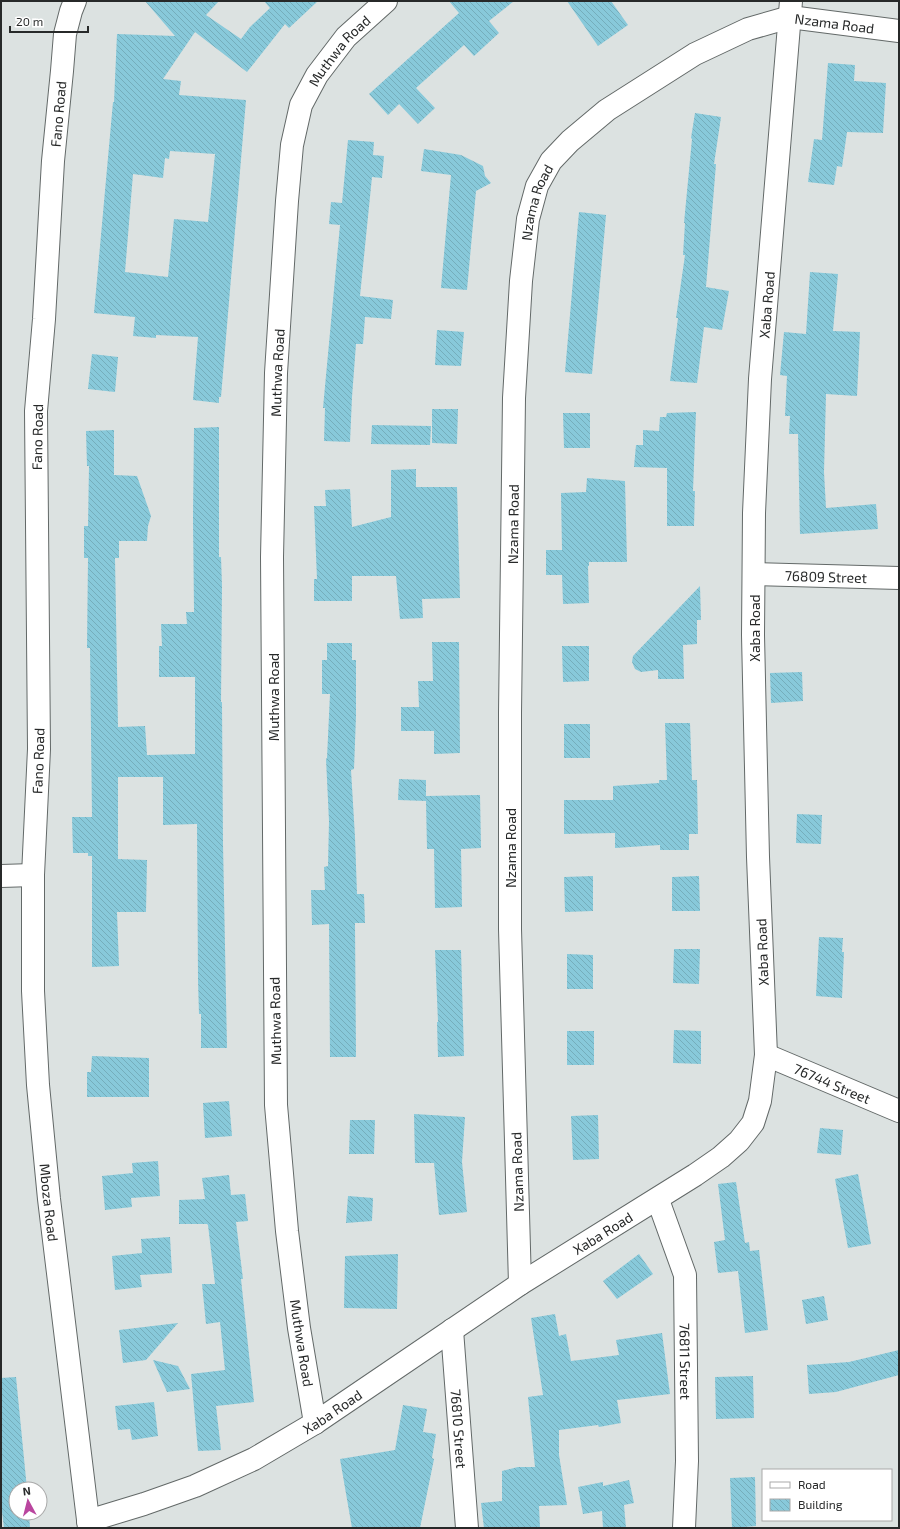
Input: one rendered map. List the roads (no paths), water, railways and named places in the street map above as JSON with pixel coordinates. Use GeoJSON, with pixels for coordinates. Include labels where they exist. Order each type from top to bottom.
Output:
{"type":"FeatureCollection","features":[{"type":"Feature","properties":{"kind":"street","name":"Fano Road"},"geometry":{"type":"LineString","coordinates":[[33,875],[39,749],[36,411],[44,319],[53,161],[65,34],[70,11],[74,1]]}},
{"type":"Feature","properties":{"kind":"street","name":"Muthwa Road"},"geometry":{"type":"LineString","coordinates":[[315,1423],[298,1328],[287,1231],[276,1105],[272,565],[276,373],[292,145],[301,105],[317,75],[346,37],[386,1]]}},
{"type":"Feature","properties":{"kind":"street","name":"Xaba Road"},"geometry":{"type":"LineString","coordinates":[[89,1524],[195,1486],[254,1459],[315,1423],[520,1284],[658,1200],[695,1175],[721,1157],[739,1141],[753,1123],[760,1102],[766,1055],[758,849],[753,635],[754,513],[760,379],[791,9]]}},
{"type":"Feature","properties":{"kind":"street","name":"Nzama Road"},"geometry":{"type":"LineString","coordinates":[[520,1284],[510,929],[510,713],[514,398],[528,219],[537,186],[551,161],[570,141],[607,110],[695,54],[791,9],[899,31]]}},
{"type":"Feature","properties":{"kind":"street","name":"76809 Street"},"geometry":{"type":"LineString","coordinates":[[754,574],[899,578]]}},
{"type":"Feature","properties":{"kind":"street"},"geometry":{"type":"LineString","coordinates":[[1,876],[33,875]]}},
{"type":"Feature","properties":{"kind":"street","name":"Mboza Road"},"geometry":{"type":"LineString","coordinates":[[33,875],[33,991],[38,1086],[50,1207],[89,1524]]}},
{"type":"Feature","properties":{"kind":"street","name":"76744 Street"},"geometry":{"type":"LineString","coordinates":[[766,1055],[899,1111]]}},
{"type":"Feature","properties":{"kind":"street","name":"76811 Street"},"geometry":{"type":"LineString","coordinates":[[658,1200],[685,1275],[687,1461],[684,1528]]}},
{"type":"Feature","properties":{"kind":"street","name":"76810 Street"},"geometry":{"type":"LineString","coordinates":[[452,1330],[467,1528]]}}]}
